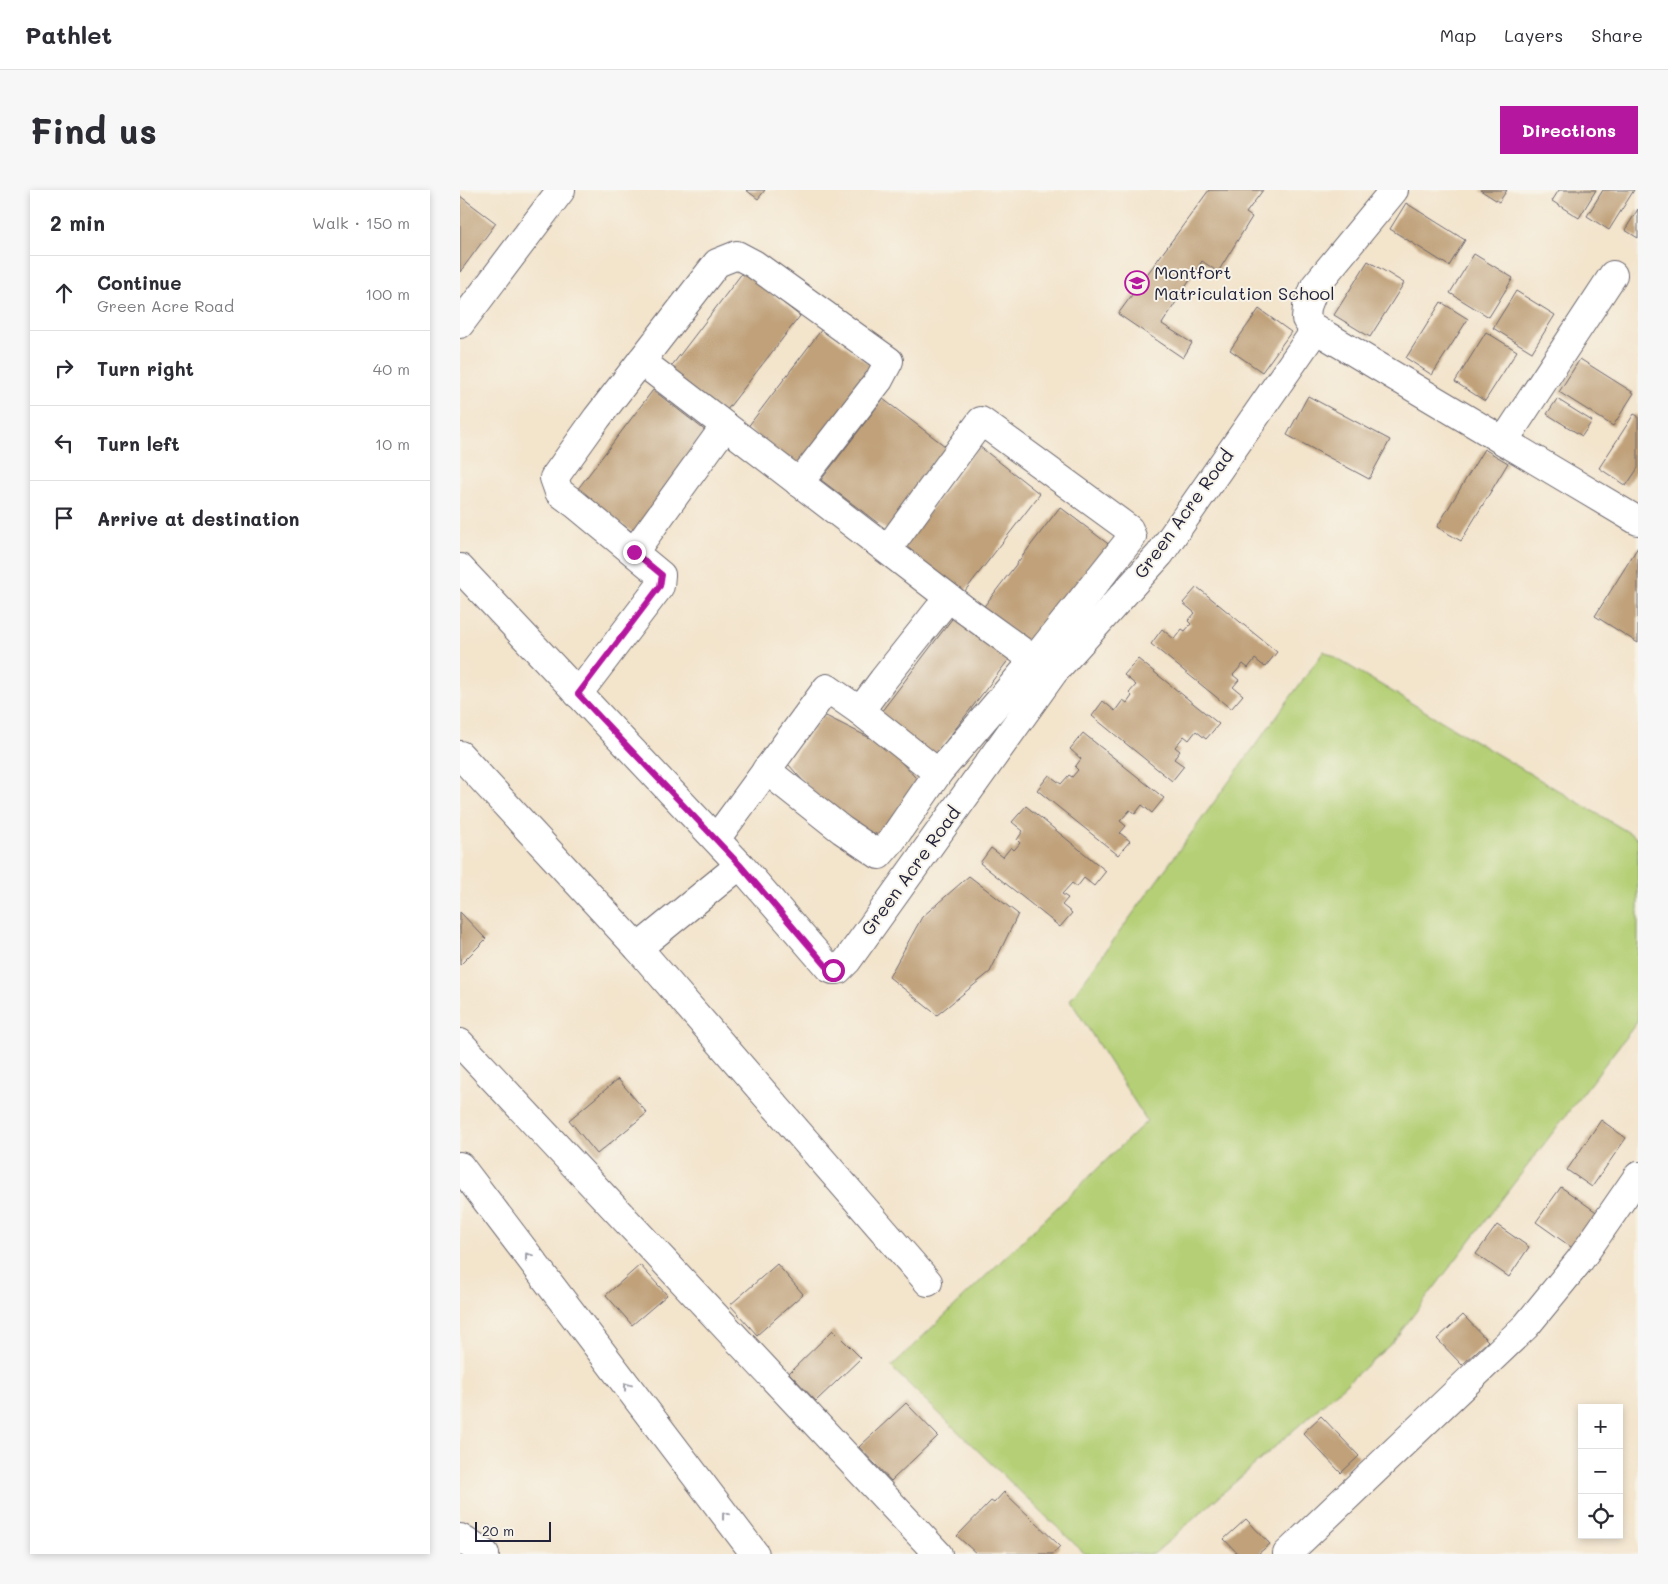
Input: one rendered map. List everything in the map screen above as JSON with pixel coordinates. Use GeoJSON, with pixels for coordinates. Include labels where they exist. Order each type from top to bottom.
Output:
{"type":"FeatureCollection","features":[{"type":"Feature","properties":{"kind":"street"},"geometry":{"type":"LineString","coordinates":[[460,324],[561,190]]}},
{"type":"Feature","properties":{"kind":"street"},"geometry":{"type":"LineString","coordinates":[[1394,190],[1314,286],[1307,306],[1306,319],[1312,327],[1638,521]]}},
{"type":"Feature","properties":{"kind":"street"},"geometry":{"type":"LineString","coordinates":[[578,694],[660,586],[662,575],[558,492],[554,478],[717,263],[737,255],[754,264],[889,361],[879,380],[799,483]]}},
{"type":"Feature","properties":{"kind":"street"},"geometry":{"type":"LineString","coordinates":[[1504,441],[1613,275]]}},
{"type":"Feature","properties":{"kind":"street","name":"Green Acre Road"},"geometry":{"type":"LineString","coordinates":[[460,568],[716,839],[828,968],[833,970],[842,967],[1053,673],[1160,554],[1316,329]]}},
{"type":"Feature","properties":{"kind":"street"},"geometry":{"type":"LineString","coordinates":[[641,361],[948,598],[1034,660]]}},
{"type":"Feature","properties":{"kind":"street"},"geometry":{"type":"LineString","coordinates":[[766,770],[842,830],[878,855],[892,840],[938,773],[1034,660],[1132,537],[1129,529],[981,421],[887,550]]}},
{"type":"Feature","properties":{"kind":"street"},"geometry":{"type":"LineString","coordinates":[[634,552],[725,426]]}},
{"type":"Feature","properties":{"kind":"street"},"geometry":{"type":"LineString","coordinates":[[860,711],[948,598]]}},
{"type":"Feature","properties":{"kind":"street"},"geometry":{"type":"LineString","coordinates":[[716,839],[827,688],[860,711],[938,773]]}},
{"type":"Feature","properties":{"kind":"street"},"geometry":{"type":"LineString","coordinates":[[460,755],[638,948],[928,1282]]}},
{"type":"Feature","properties":{"kind":"street"},"geometry":{"type":"LineString","coordinates":[[638,948],[740,865]]}},
{"type":"Feature","properties":{"kind":"street"},"geometry":{"type":"LineString","coordinates":[[460,1043],[938,1554]]}},
{"type":"Feature","properties":{"kind":"street"},"geometry":{"type":"LineString","coordinates":[[460,1166],[755,1554]]}},
{"type":"Feature","properties":{"kind":"street"},"geometry":{"type":"LineString","coordinates":[[1287,1554],[1526,1326],[1580,1260],[1638,1176]]}},
{"type":"Feature","properties":{"kind":"street"},"geometry":{"type":"LineString","coordinates":[[460,1538],[485,1554]]}},
{"type":"Feature","properties":{"kind":"green space"},"geometry":{"type":"Polygon","coordinates":[[[1324,651],[1638,838],[1638,1021],[1392,1343],[1154,1554],[1085,1554],[891,1367],[1147,1121],[1070,1000],[1324,651]]]}},
{"type":"Feature","properties":{"kind":"building"},"geometry":{"type":"Polygon","coordinates":[[[746,190],[765,190],[758,199],[746,190]]]}},
{"type":"Feature","properties":{"kind":"building"},"geometry":{"type":"Polygon","coordinates":[[[1209,190],[1263,190],[1246,213],[1252,217],[1218,272],[1202,261],[1162,324],[1192,343],[1183,358],[1118,314],[1209,190]]]}},
{"type":"Feature","properties":{"kind":"building"},"geometry":{"type":"Polygon","coordinates":[[[1480,190],[1507,190],[1499,202],[1480,190]]]}},
{"type":"Feature","properties":{"kind":"building"},"geometry":{"type":"Polygon","coordinates":[[[1559,190],[1596,190],[1579,218],[1552,201],[1559,190]]]}},
{"type":"Feature","properties":{"kind":"building"},"geometry":{"type":"Polygon","coordinates":[[[1603,190],[1634,190],[1609,230],[1587,216],[1603,190]]]}},
{"type":"Feature","properties":{"kind":"building"},"geometry":{"type":"Polygon","coordinates":[[[460,196],[496,223],[460,272],[460,196]]]}},
{"type":"Feature","properties":{"kind":"building"},"geometry":{"type":"Polygon","coordinates":[[[1406,203],[1465,240],[1449,266],[1390,229],[1406,203]]]}},
{"type":"Feature","properties":{"kind":"building"},"geometry":{"type":"Polygon","coordinates":[[[1638,209],[1638,238],[1625,230],[1638,209]]]}},
{"type":"Feature","properties":{"kind":"building"},"geometry":{"type":"Polygon","coordinates":[[[1474,254],[1513,278],[1489,317],[1450,293],[1474,254]]]}},
{"type":"Feature","properties":{"kind":"building"},"geometry":{"type":"Polygon","coordinates":[[[1368,261],[1404,283],[1370,337],[1334,315],[1368,261]]]}},
{"type":"Feature","properties":{"kind":"building"},"geometry":{"type":"Polygon","coordinates":[[[743,272],[800,316],[723,415],[667,372],[743,272]]]}},
{"type":"Feature","properties":{"kind":"building"},"geometry":{"type":"Polygon","coordinates":[[[1516,291],[1555,315],[1532,352],[1493,328],[1516,291]]]}},
{"type":"Feature","properties":{"kind":"building"},"geometry":{"type":"Polygon","coordinates":[[[1441,302],[1468,319],[1432,375],[1406,358],[1441,302]]]}},
{"type":"Feature","properties":{"kind":"building"},"geometry":{"type":"Polygon","coordinates":[[[1259,309],[1291,332],[1262,372],[1230,350],[1259,309]]]}},
{"type":"Feature","properties":{"kind":"building"},"geometry":{"type":"Polygon","coordinates":[[[822,329],[875,369],[799,468],[747,428],[822,329]]]}},
{"type":"Feature","properties":{"kind":"building"},"geometry":{"type":"Polygon","coordinates":[[[1486,332],[1517,351],[1485,401],[1455,382],[1486,332]]]}},
{"type":"Feature","properties":{"kind":"building"},"geometry":{"type":"Polygon","coordinates":[[[1580,359],[1634,393],[1613,426],[1559,392],[1580,359]]]}},
{"type":"Feature","properties":{"kind":"building"},"geometry":{"type":"Polygon","coordinates":[[[653,390],[711,435],[635,534],[577,490],[653,390]]]}},
{"type":"Feature","properties":{"kind":"building"},"geometry":{"type":"Polygon","coordinates":[[[1308,396],[1390,440],[1369,479],[1287,435],[1308,396]]]}},
{"type":"Feature","properties":{"kind":"building"},"geometry":{"type":"Polygon","coordinates":[[[883,399],[953,452],[891,533],[821,480],[883,399]]]}},
{"type":"Feature","properties":{"kind":"building"},"geometry":{"type":"Polygon","coordinates":[[[1557,399],[1592,421],[1582,436],[1547,414],[1557,399]]]}},
{"type":"Feature","properties":{"kind":"building"},"geometry":{"type":"Polygon","coordinates":[[[1634,414],[1638,416],[1638,468],[1626,486],[1599,468],[1634,414]]]}},
{"type":"Feature","properties":{"kind":"building"},"geometry":{"type":"Polygon","coordinates":[[[979,446],[1040,494],[961,596],[900,550],[979,446]]]}},
{"type":"Feature","properties":{"kind":"building"},"geometry":{"type":"Polygon","coordinates":[[[1484,449],[1508,463],[1461,541],[1437,527],[1484,449]]]}},
{"type":"Feature","properties":{"kind":"building"},"geometry":{"type":"Polygon","coordinates":[[[1060,507],[1116,550],[1038,651],[982,609],[1060,507]]]}},
{"type":"Feature","properties":{"kind":"building"},"geometry":{"type":"Polygon","coordinates":[[[1638,547],[1638,643],[1595,616],[1638,547]]]}},
{"type":"Feature","properties":{"kind":"building"},"geometry":{"type":"Polygon","coordinates":[[[1197,587],[1277,652],[1265,667],[1255,659],[1248,668],[1243,664],[1233,675],[1239,680],[1233,687],[1243,695],[1231,709],[1151,644],[1162,629],[1174,639],[1182,629],[1185,631],[1191,624],[1188,621],[1195,613],[1183,603],[1197,587]]]}},
{"type":"Feature","properties":{"kind":"building"},"geometry":{"type":"Polygon","coordinates":[[[958,611],[1013,654],[933,758],[878,716],[958,611]]]}},
{"type":"Feature","properties":{"kind":"building"},"geometry":{"type":"Polygon","coordinates":[[[1138,659],[1219,724],[1206,739],[1196,731],[1189,740],[1184,736],[1175,747],[1180,751],[1174,759],[1184,766],[1172,781],[1092,716],[1103,701],[1115,711],[1123,700],[1127,703],[1132,696],[1129,693],[1136,685],[1124,675],[1138,659]]]}},
{"type":"Feature","properties":{"kind":"building"},"geometry":{"type":"Polygon","coordinates":[[[824,715],[886,746],[929,792],[892,841],[833,815],[788,764],[824,715]]]}},
{"type":"Feature","properties":{"kind":"building"},"geometry":{"type":"Polygon","coordinates":[[[1083,733],[1164,798],[1152,813],[1142,805],[1135,814],[1130,810],[1120,821],[1126,826],[1120,833],[1130,841],[1118,855],[1037,790],[1049,775],[1061,784],[1069,775],[1072,777],[1078,770],[1075,767],[1081,759],[1070,749],[1083,733]]]}},
{"type":"Feature","properties":{"kind":"building"},"geometry":{"type":"Polygon","coordinates":[[[1026,806],[1106,871],[1094,886],[1084,878],[1077,887],[1072,883],[1062,894],[1068,898],[1062,905],[1072,913],[1060,927],[980,863],[991,848],[1003,857],[1011,847],[1014,850],[1020,843],[1017,840],[1023,831],[1012,822],[1026,806]]]}},
{"type":"Feature","properties":{"kind":"building"},"geometry":{"type":"Polygon","coordinates":[[[969,876],[1018,914],[990,972],[937,1015],[889,977],[922,917],[969,876]]]}},
{"type":"Feature","properties":{"kind":"building"},"geometry":{"type":"Polygon","coordinates":[[[460,912],[486,939],[460,965],[460,912]]]}},
{"type":"Feature","properties":{"kind":"building"},"geometry":{"type":"Polygon","coordinates":[[[618,1079],[647,1113],[597,1154],[569,1120],[618,1079]]]}},
{"type":"Feature","properties":{"kind":"building"},"geometry":{"type":"Polygon","coordinates":[[[1601,1120],[1626,1138],[1592,1187],[1567,1170],[1601,1120]]]}},
{"type":"Feature","properties":{"kind":"building"},"geometry":{"type":"Polygon","coordinates":[[[1561,1187],[1599,1214],[1574,1249],[1536,1222],[1561,1187]]]}},
{"type":"Feature","properties":{"kind":"building"},"geometry":{"type":"Polygon","coordinates":[[[1497,1225],[1529,1247],[1509,1277],[1476,1254],[1497,1225]]]}},
{"type":"Feature","properties":{"kind":"building"},"geometry":{"type":"Polygon","coordinates":[[[777,1264],[803,1294],[757,1335],[730,1305],[777,1264]]]}},
{"type":"Feature","properties":{"kind":"building"},"geometry":{"type":"Polygon","coordinates":[[[640,1265],[667,1295],[632,1325],[606,1295],[640,1265]]]}},
{"type":"Feature","properties":{"kind":"building"},"geometry":{"type":"Polygon","coordinates":[[[1463,1315],[1488,1341],[1462,1365],[1437,1339],[1463,1315]]]}},
{"type":"Feature","properties":{"kind":"building"},"geometry":{"type":"Polygon","coordinates":[[[833,1330],[861,1358],[816,1401],[789,1373],[833,1330]]]}},
{"type":"Feature","properties":{"kind":"building"},"geometry":{"type":"Polygon","coordinates":[[[906,1403],[938,1436],[891,1481],[859,1447],[906,1403]]]}},
{"type":"Feature","properties":{"kind":"building"},"geometry":{"type":"Polygon","coordinates":[[[1321,1416],[1359,1456],[1341,1473],[1303,1433],[1321,1416]]]}},
{"type":"Feature","properties":{"kind":"building"},"geometry":{"type":"Polygon","coordinates":[[[1004,1492],[1060,1546],[1053,1554],[977,1554],[957,1536],[991,1501],[994,1503],[1004,1492]]]}},
{"type":"Feature","properties":{"kind":"building"},"geometry":{"type":"Polygon","coordinates":[[[1246,1519],[1270,1544],[1258,1554],[1238,1554],[1224,1539],[1246,1519]]]}},
{"type":"Feature","properties":{"kind":"place","name":"Montfort Matriculation School"},"geometry":{"type":"Point","coordinates":[1137,283]}},
{"type":"Feature","properties":{"kind":"route"},"geometry":{"type":"LineString","coordinates":[[634,552],[662,575],[660,586],[578,694],[740,865],[828,968],[833,970]]}}]}
